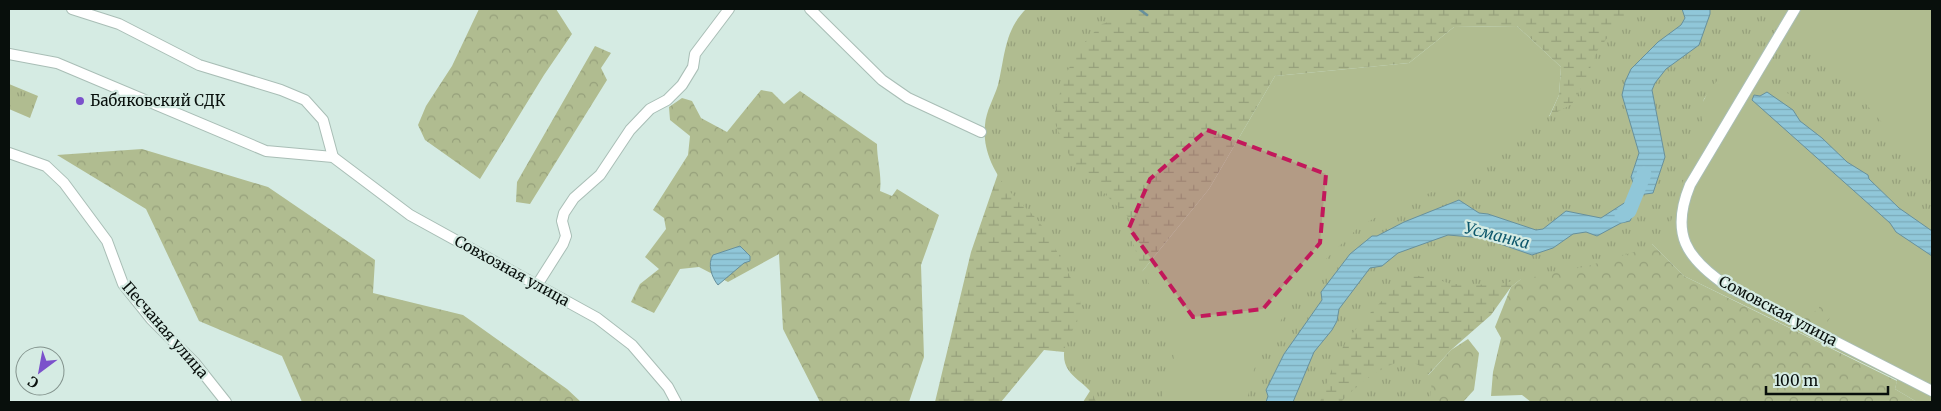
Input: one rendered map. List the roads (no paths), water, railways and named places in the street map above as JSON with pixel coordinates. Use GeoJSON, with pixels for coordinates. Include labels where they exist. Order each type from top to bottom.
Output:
{"type":"FeatureCollection","features":[{"type":"Feature","properties":{"kind":"street"},"geometry":{"type":"LineString","coordinates":[[9,54],[57,63],[266,151],[333,157],[323,120],[305,100],[281,90],[199,65],[119,24],[72,9]]}},
{"type":"Feature","properties":{"kind":"street"},"geometry":{"type":"LineString","coordinates":[[537,285],[563,244],[566,236],[562,221],[564,213],[574,198],[600,174],[630,130],[650,109],[667,100],[682,85],[693,67],[695,54],[729,9]]}},
{"type":"Feature","properties":{"kind":"street"},"geometry":{"type":"LineString","coordinates":[[810,9],[882,80],[908,98],[981,132]]}},
{"type":"Feature","properties":{"kind":"street","name":"Сомовская улица"},"geometry":{"type":"LineString","coordinates":[[1795,9],[1690,185],[1682,209],[1683,239],[1696,262],[1727,286],[1932,391]]}},
{"type":"Feature","properties":{"kind":"street","name":"Песчаная улица"},"geometry":{"type":"LineString","coordinates":[[9,153],[46,166],[64,183],[107,240],[123,284],[151,319],[195,363],[226,402]]}},
{"type":"Feature","properties":{"kind":"street","name":"Совхозная улица"},"geometry":{"type":"LineString","coordinates":[[333,157],[410,215],[597,318],[632,345],[668,388],[676,402]]}},
{"type":"Feature","properties":{"kind":"water"},"geometry":{"type":"Polygon","coordinates":[[[1682,9],[1710,9],[1710,14],[1699,45],[1666,69],[1652,90],[1665,157],[1653,193],[1638,195],[1631,177],[1639,153],[1622,95],[1625,82],[1631,69],[1658,42],[1681,25],[1685,18],[1682,9]]]}},
{"type":"Feature","properties":{"kind":"water"},"geometry":{"type":"Polygon","coordinates":[[[1767,92],[1793,110],[1800,121],[1822,138],[1847,162],[1868,175],[1869,179],[1899,208],[1932,231],[1932,256],[1896,232],[1890,223],[1752,100],[1754,95],[1760,96],[1767,92]]]}},
{"type":"Feature","properties":{"kind":"water"},"geometry":{"type":"Polygon","coordinates":[[[1632,198],[1637,206],[1630,221],[1621,223],[1597,236],[1586,232],[1573,234],[1553,248],[1532,255],[1483,238],[1448,235],[1398,253],[1382,266],[1370,268],[1339,309],[1337,321],[1332,330],[1314,352],[1293,402],[1266,402],[1268,396],[1266,390],[1284,354],[1322,300],[1321,292],[1350,254],[1372,236],[1377,236],[1404,222],[1459,200],[1479,213],[1488,214],[1536,230],[1543,229],[1566,211],[1601,218],[1632,198]]]}},
{"type":"Feature","properties":{"kind":"water"},"geometry":{"type":"Polygon","coordinates":[[[740,246],[750,256],[750,261],[744,263],[718,285],[711,271],[710,262],[713,255],[740,246]]]}},
{"type":"Feature","properties":{"kind":"waterway"},"geometry":{"type":"LineString","coordinates":[[1139,9],[1147,15]]}},
{"type":"Feature","properties":{"kind":"waterway","name":"Усманка"},"geometry":{"type":"LineString","coordinates":[[1622,215],[1629,211],[1644,174]]}},
{"type":"Feature","properties":{"kind":"place","name":"Бабяковский СДК"},"geometry":{"type":"Point","coordinates":[80,101]}}]}
